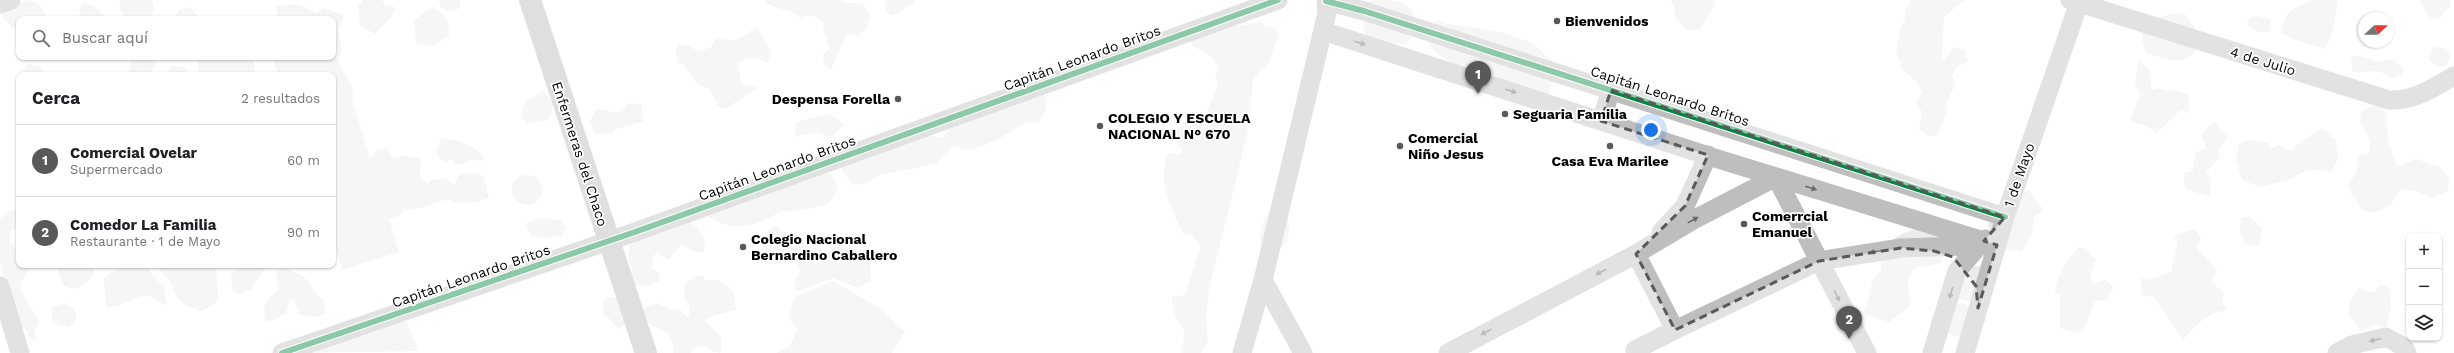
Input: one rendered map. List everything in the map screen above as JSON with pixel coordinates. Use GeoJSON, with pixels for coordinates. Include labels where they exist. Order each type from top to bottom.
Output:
{"type":"FeatureCollection","features":[{"type":"Feature","properties":{"kind":"main road","name":"Enfermeras del Chaco"},"geometry":{"type":"LineString","coordinates":[[530,0],[646,353]]}},
{"type":"Feature","properties":{"kind":"street"},"geometry":{"type":"LineString","coordinates":[[0,4],[11,0]]}},
{"type":"Feature","properties":{"kind":"street","name":"Capitán Leonardo Britos"},"geometry":{"type":"LineString","coordinates":[[282,353],[608,241],[1278,0]]}},
{"type":"Feature","properties":{"kind":"street"},"geometry":{"type":"LineString","coordinates":[[1242,353],[1263,280],[1323,31],[1327,13],[1326,0]]}},
{"type":"Feature","properties":{"kind":"street","name":"Capitán Leonardo Britos"},"geometry":{"type":"LineString","coordinates":[[1326,0],[2005,217]]}},
{"type":"Feature","properties":{"kind":"street","name":"4 de Julio"},"geometry":{"type":"LineString","coordinates":[[2077,1],[2389,100],[2404,100],[2421,95],[2454,76]]}},
{"type":"Feature","properties":{"kind":"street","name":"1 de Mayo"},"geometry":{"type":"LineString","coordinates":[[2005,217],[2077,1]]}},
{"type":"Feature","properties":{"kind":"street"},"geometry":{"type":"LineString","coordinates":[[1323,31],[1776,177],[1990,243]]}},
{"type":"Feature","properties":{"kind":"street"},"geometry":{"type":"LineString","coordinates":[[1601,121],[1611,90]]}},
{"type":"Feature","properties":{"kind":"street"},"geometry":{"type":"LineString","coordinates":[[1636,254],[1666,227],[1685,206],[1708,155]]}},
{"type":"Feature","properties":{"kind":"street"},"geometry":{"type":"LineString","coordinates":[[1448,353],[1636,254],[1695,219],[1776,177]]}},
{"type":"Feature","properties":{"kind":"street"},"geometry":{"type":"LineString","coordinates":[[1776,177],[1868,353]]}},
{"type":"Feature","properties":{"kind":"street"},"geometry":{"type":"LineString","coordinates":[[1965,353],[1978,308],[1990,243],[2005,217]]}},
{"type":"Feature","properties":{"kind":"street"},"geometry":{"type":"LineString","coordinates":[[1634,352],[1675,330],[1819,261],[1901,248],[1960,246],[1990,243]]}},
{"type":"Feature","properties":{"kind":"street"},"geometry":{"type":"LineString","coordinates":[[1932,353],[1957,271],[1961,266],[1990,243]]}},
{"type":"Feature","properties":{"kind":"street"},"geometry":{"type":"LineString","coordinates":[[1901,248],[1934,251],[1953,257],[1976,286],[1978,308]]}},
{"type":"Feature","properties":{"kind":"street"},"geometry":{"type":"LineString","coordinates":[[1636,254],[1675,330]]}},
{"type":"Feature","properties":{"kind":"street"},"geometry":{"type":"LineString","coordinates":[[1263,280],[1303,353]]}},
{"type":"Feature","properties":{"kind":"street"},"geometry":{"type":"LineString","coordinates":[[0,286],[20,353]]}},
{"type":"Feature","properties":{"kind":"street"},"geometry":{"type":"LineString","coordinates":[[2337,353],[2352,345],[2386,337],[2404,347],[2407,353]]}},
{"type":"Feature","properties":{"kind":"highlighted area"},"geometry":{"type":"Polygon","coordinates":[[[1611,90],[2005,217],[1984,241],[1997,245],[1978,308],[1976,286],[1953,257],[1934,251],[1901,248],[1819,261],[1675,330],[1636,254],[1685,206],[1708,155],[1601,121],[1611,90]]]}},
{"type":"Feature","properties":{"kind":"shaded area"},"geometry":{"type":"Polygon","coordinates":[[[28,0],[41,6],[45,16],[16,16],[16,28],[13,28],[3,19],[2,10],[28,0]]]}},
{"type":"Feature","properties":{"kind":"shaded area"},"geometry":{"type":"Polygon","coordinates":[[[119,0],[152,0],[154,7],[152,16],[125,16],[121,11],[119,0]]]}},
{"type":"Feature","properties":{"kind":"shaded area"},"geometry":{"type":"Polygon","coordinates":[[[363,0],[382,0],[385,5],[395,7],[392,17],[375,34],[360,25],[358,7],[363,0]]]}},
{"type":"Feature","properties":{"kind":"shaded area"},"geometry":{"type":"Polygon","coordinates":[[[439,0],[461,0],[459,9],[448,11],[441,8],[439,0]]]}},
{"type":"Feature","properties":{"kind":"shaded area"},"geometry":{"type":"Polygon","coordinates":[[[765,0],[840,0],[847,3],[862,3],[871,15],[867,27],[858,36],[847,33],[831,70],[824,64],[823,54],[830,49],[823,28],[824,24],[813,16],[800,18],[795,14],[772,6],[765,0]]]}},
{"type":"Feature","properties":{"kind":"shaded area"},"geometry":{"type":"Polygon","coordinates":[[[886,0],[915,0],[913,3],[893,16],[888,14],[884,5],[886,0]]]}},
{"type":"Feature","properties":{"kind":"shaded area"},"geometry":{"type":"Polygon","coordinates":[[[1380,0],[1400,2],[1409,7],[1412,11],[1418,24],[1413,36],[1405,44],[1396,43],[1390,46],[1366,36],[1363,28],[1365,5],[1370,1],[1380,0]]]}},
{"type":"Feature","properties":{"kind":"shaded area"},"geometry":{"type":"Polygon","coordinates":[[[1671,0],[1714,0],[1715,5],[1699,30],[1687,30],[1675,18],[1674,7],[1671,0]]]}},
{"type":"Feature","properties":{"kind":"shaded area"},"geometry":{"type":"Polygon","coordinates":[[[1911,0],[1965,0],[1944,17],[1942,62],[1955,47],[1965,50],[1968,62],[1958,66],[1952,75],[1956,84],[1946,103],[1947,112],[1937,136],[1928,136],[1919,129],[1922,112],[1916,102],[1922,92],[1917,82],[1903,70],[1896,51],[1900,29],[1905,20],[1905,12],[1911,0]]]}},
{"type":"Feature","properties":{"kind":"shaded area"},"geometry":{"type":"Polygon","coordinates":[[[2313,0],[2338,0],[2333,31],[2325,49],[2292,39],[2281,32],[2285,19],[2291,11],[2313,0]]]}},
{"type":"Feature","properties":{"kind":"shaded area"},"geometry":{"type":"Polygon","coordinates":[[[2422,0],[2450,0],[2450,6],[2439,19],[2429,17],[2420,2],[2422,0]]]}},
{"type":"Feature","properties":{"kind":"shaded area"},"geometry":{"type":"Polygon","coordinates":[[[84,3],[95,7],[104,15],[81,16],[79,9],[84,3]]]}},
{"type":"Feature","properties":{"kind":"shaded area"},"geometry":{"type":"Polygon","coordinates":[[[299,4],[315,13],[324,8],[344,15],[342,23],[338,29],[342,50],[338,59],[339,64],[353,88],[352,99],[370,158],[378,149],[386,148],[394,158],[405,155],[421,159],[420,177],[427,184],[431,180],[445,178],[454,185],[459,174],[479,173],[484,177],[489,198],[467,203],[457,203],[447,200],[420,208],[404,210],[398,216],[389,219],[399,252],[342,270],[336,251],[336,72],[277,72],[273,60],[336,60],[336,16],[277,16],[277,6],[299,4]]]}},
{"type":"Feature","properties":{"kind":"shaded area"},"geometry":{"type":"Polygon","coordinates":[[[186,7],[191,8],[198,16],[176,16],[178,11],[186,7]]]}},
{"type":"Feature","properties":{"kind":"shaded area"},"geometry":{"type":"Polygon","coordinates":[[[433,7],[442,13],[447,19],[449,36],[433,46],[416,43],[414,20],[433,7]]]}},
{"type":"Feature","properties":{"kind":"shaded area"},"geometry":{"type":"Polygon","coordinates":[[[2185,14],[2202,38],[2192,55],[2179,60],[2172,60],[2146,53],[2142,43],[2142,25],[2162,16],[2185,14]]]}},
{"type":"Feature","properties":{"kind":"shaded area"},"geometry":{"type":"Polygon","coordinates":[[[2258,16],[2271,20],[2269,32],[2259,32],[2247,24],[2250,17],[2258,16]]]}},
{"type":"Feature","properties":{"kind":"shaded area"},"geometry":{"type":"Polygon","coordinates":[[[1437,19],[1444,23],[1504,33],[1533,43],[1557,66],[1547,99],[1477,75],[1457,66],[1441,56],[1430,46],[1428,35],[1437,19]]]}},
{"type":"Feature","properties":{"kind":"shaded area"},"geometry":{"type":"Polygon","coordinates":[[[1261,22],[1265,28],[1271,26],[1279,34],[1268,64],[1253,79],[1248,130],[1210,285],[1206,317],[1208,341],[1201,353],[1181,353],[1185,333],[1175,315],[1171,297],[1185,295],[1201,246],[1190,234],[1185,236],[1171,207],[1165,184],[1165,162],[1169,153],[1181,154],[1182,149],[1174,139],[1181,125],[1194,115],[1204,118],[1218,86],[1215,75],[1219,69],[1212,58],[1192,45],[1192,39],[1229,27],[1261,22]]]}},
{"type":"Feature","properties":{"kind":"shaded area"},"geometry":{"type":"Polygon","coordinates":[[[757,27],[771,52],[768,63],[756,58],[746,58],[738,63],[741,84],[759,87],[725,109],[717,105],[710,89],[697,83],[683,63],[678,63],[679,59],[675,54],[678,44],[687,45],[699,52],[711,47],[715,39],[737,39],[757,27]]]}},
{"type":"Feature","properties":{"kind":"shaded area"},"geometry":{"type":"Polygon","coordinates":[[[2433,47],[2445,48],[2449,52],[2450,59],[2446,66],[2438,67],[2429,60],[2433,47]]]}},
{"type":"Feature","properties":{"kind":"shaded area"},"geometry":{"type":"Polygon","coordinates":[[[2361,56],[2377,61],[2392,59],[2403,68],[2403,74],[2391,79],[2379,71],[2353,72],[2350,57],[2361,56]]]}},
{"type":"Feature","properties":{"kind":"shaded area"},"geometry":{"type":"Polygon","coordinates":[[[132,60],[155,60],[156,65],[150,72],[130,72],[132,60]]]}},
{"type":"Feature","properties":{"kind":"shaded area"},"geometry":{"type":"Polygon","coordinates":[[[197,60],[253,60],[255,72],[199,72],[197,60]]]}},
{"type":"Feature","properties":{"kind":"shaded area"},"geometry":{"type":"Polygon","coordinates":[[[2138,61],[2149,69],[2152,90],[2158,88],[2168,91],[2171,89],[2189,95],[2189,113],[2181,110],[2157,133],[2144,125],[2130,121],[2140,94],[2135,84],[2138,61]]]}},
{"type":"Feature","properties":{"kind":"shaded area"},"geometry":{"type":"Polygon","coordinates":[[[29,64],[40,66],[43,72],[20,72],[29,64]]]}},
{"type":"Feature","properties":{"kind":"shaded area"},"geometry":{"type":"Polygon","coordinates":[[[171,65],[187,68],[187,72],[167,72],[171,65]]]}},
{"type":"Feature","properties":{"kind":"shaded area"},"geometry":{"type":"Polygon","coordinates":[[[1039,86],[1045,97],[1047,105],[1045,113],[1038,123],[1026,122],[999,139],[969,150],[953,146],[936,164],[880,175],[864,184],[853,185],[841,170],[844,161],[932,135],[943,138],[947,131],[956,124],[1039,86]]]}},
{"type":"Feature","properties":{"kind":"shaded area"},"geometry":{"type":"Polygon","coordinates":[[[543,91],[553,103],[550,118],[544,121],[527,123],[521,116],[525,102],[543,91]]]}},
{"type":"Feature","properties":{"kind":"shaded area"},"geometry":{"type":"Polygon","coordinates":[[[629,103],[641,104],[644,121],[616,129],[612,134],[594,133],[590,121],[596,109],[618,113],[629,103]]]}},
{"type":"Feature","properties":{"kind":"shaded area"},"geometry":{"type":"Polygon","coordinates":[[[2377,103],[2386,113],[2388,139],[2397,167],[2416,159],[2440,167],[2449,178],[2448,191],[2432,198],[2416,191],[2401,190],[2391,204],[2374,213],[2363,210],[2352,195],[2348,184],[2357,173],[2358,155],[2369,154],[2370,140],[2360,123],[2361,112],[2377,103]]]}},
{"type":"Feature","properties":{"kind":"shaded area"},"geometry":{"type":"Polygon","coordinates":[[[830,114],[844,125],[831,138],[818,132],[795,137],[796,122],[830,114]]]}},
{"type":"Feature","properties":{"kind":"shaded area"},"geometry":{"type":"Polygon","coordinates":[[[2214,121],[2228,137],[2219,149],[2220,157],[2206,172],[2211,177],[2210,197],[2186,189],[2184,183],[2185,173],[2193,171],[2195,153],[2206,148],[2202,135],[2214,121]]]}},
{"type":"Feature","properties":{"kind":"shaded area"},"geometry":{"type":"Polygon","coordinates":[[[2322,128],[2336,140],[2338,159],[2332,172],[2308,169],[2288,180],[2261,187],[2242,180],[2236,160],[2239,144],[2250,140],[2269,143],[2271,149],[2278,145],[2292,151],[2297,145],[2322,128]]]}},
{"type":"Feature","properties":{"kind":"shaded area"},"geometry":{"type":"Polygon","coordinates":[[[441,138],[453,140],[473,147],[482,156],[484,161],[472,160],[458,165],[451,159],[445,163],[436,153],[441,138]]]}},
{"type":"Feature","properties":{"kind":"shaded area"},"geometry":{"type":"Polygon","coordinates":[[[831,174],[838,189],[828,204],[780,213],[748,226],[726,225],[706,215],[814,175],[831,174]]]}},
{"type":"Feature","properties":{"kind":"shaded area"},"geometry":{"type":"Polygon","coordinates":[[[527,175],[533,176],[541,184],[541,196],[533,204],[527,205],[521,204],[513,196],[512,190],[513,184],[521,176],[527,175]]]}},
{"type":"Feature","properties":{"kind":"shaded area"},"geometry":{"type":"Polygon","coordinates":[[[2028,190],[2044,210],[2034,217],[2032,234],[2022,252],[2004,248],[1993,238],[1988,225],[1995,214],[2010,199],[2028,190]]]}},
{"type":"Feature","properties":{"kind":"shaded area"},"geometry":{"type":"Polygon","coordinates":[[[16,209],[16,229],[11,230],[9,242],[16,249],[16,268],[29,268],[20,285],[24,297],[39,323],[34,331],[37,339],[30,339],[26,330],[17,323],[0,261],[0,219],[7,212],[16,209]]]}},
{"type":"Feature","properties":{"kind":"shaded area"},"geometry":{"type":"Polygon","coordinates":[[[1272,210],[1288,216],[1288,237],[1282,247],[1270,250],[1261,249],[1261,228],[1265,218],[1272,210]]]}},
{"type":"Feature","properties":{"kind":"shaded area"},"geometry":{"type":"Polygon","coordinates":[[[2249,216],[2262,228],[2259,246],[2245,244],[2240,230],[2241,218],[2249,216]]]}},
{"type":"Feature","properties":{"kind":"shaded area"},"geometry":{"type":"Polygon","coordinates":[[[543,218],[561,221],[566,228],[562,236],[547,238],[532,236],[526,229],[526,224],[530,221],[543,218]]]}},
{"type":"Feature","properties":{"kind":"shaded area"},"geometry":{"type":"Polygon","coordinates":[[[687,220],[698,229],[704,237],[705,247],[703,252],[694,252],[682,244],[669,259],[660,256],[657,252],[652,258],[654,264],[651,268],[660,274],[659,281],[649,286],[634,285],[626,275],[632,270],[628,258],[630,236],[687,220]]]}},
{"type":"Feature","properties":{"kind":"shaded area"},"geometry":{"type":"Polygon","coordinates":[[[1930,224],[1941,229],[1947,250],[1941,263],[1926,267],[1919,266],[1910,275],[1908,284],[1910,306],[1889,322],[1864,314],[1873,279],[1881,270],[1881,259],[1884,250],[1889,243],[1895,238],[1911,230],[1930,224]]]}},
{"type":"Feature","properties":{"kind":"shaded area"},"geometry":{"type":"Polygon","coordinates":[[[778,226],[783,233],[801,240],[812,253],[829,252],[835,247],[857,249],[870,254],[871,281],[859,288],[833,278],[797,292],[794,282],[801,269],[796,263],[768,264],[764,263],[760,257],[768,230],[778,226]]]}},
{"type":"Feature","properties":{"kind":"shaded area"},"geometry":{"type":"Polygon","coordinates":[[[2195,229],[2201,238],[2196,247],[2217,269],[2211,281],[2224,293],[2222,302],[2227,310],[2202,320],[2183,340],[2154,297],[2142,295],[2141,278],[2147,280],[2171,272],[2178,239],[2173,240],[2178,234],[2195,229]]]}},
{"type":"Feature","properties":{"kind":"shaded area"},"geometry":{"type":"Polygon","coordinates":[[[2079,247],[2086,249],[2096,260],[2091,274],[2092,284],[2105,280],[2114,287],[2107,299],[2094,302],[2090,315],[2083,329],[2075,332],[2060,328],[2060,294],[2055,293],[2063,268],[2079,247]]]}},
{"type":"Feature","properties":{"kind":"shaded area"},"geometry":{"type":"Polygon","coordinates":[[[1972,266],[1981,266],[1987,283],[1990,304],[1989,309],[1986,312],[1976,302],[1955,299],[1972,266]]]}},
{"type":"Feature","properties":{"kind":"shaded area"},"geometry":{"type":"Polygon","coordinates":[[[59,268],[94,268],[95,273],[89,281],[82,286],[78,288],[69,288],[64,286],[58,270],[59,268]]]}},
{"type":"Feature","properties":{"kind":"shaded area"},"geometry":{"type":"Polygon","coordinates":[[[119,268],[150,268],[151,274],[165,288],[166,304],[164,305],[149,296],[143,296],[115,306],[106,307],[104,279],[108,274],[119,268]]]}},
{"type":"Feature","properties":{"kind":"shaded area"},"geometry":{"type":"Polygon","coordinates":[[[160,268],[216,268],[218,300],[210,307],[200,311],[186,305],[176,296],[171,283],[160,268]]]}},
{"type":"Feature","properties":{"kind":"shaded area"},"geometry":{"type":"Polygon","coordinates":[[[239,268],[264,268],[252,289],[240,294],[233,292],[231,278],[232,273],[239,268]]]}},
{"type":"Feature","properties":{"kind":"shaded area"},"geometry":{"type":"Polygon","coordinates":[[[285,269],[295,272],[306,279],[318,296],[324,300],[326,312],[316,317],[309,317],[299,314],[294,299],[289,302],[286,313],[275,320],[266,321],[264,307],[271,296],[279,290],[276,274],[279,270],[285,269]]]}},
{"type":"Feature","properties":{"kind":"shaded area"},"geometry":{"type":"Polygon","coordinates":[[[698,275],[704,277],[704,280],[719,280],[733,290],[736,310],[710,317],[705,321],[721,337],[722,346],[720,353],[713,351],[705,345],[693,348],[691,353],[673,353],[673,344],[668,333],[649,324],[642,317],[643,313],[645,308],[658,303],[668,309],[682,310],[682,313],[689,318],[690,308],[684,297],[685,284],[698,275]]]}},
{"type":"Feature","properties":{"kind":"shaded area"},"geometry":{"type":"Polygon","coordinates":[[[833,281],[878,307],[905,332],[892,353],[776,353],[789,347],[798,329],[788,318],[795,297],[833,281]]]}},
{"type":"Feature","properties":{"kind":"shaded area"},"geometry":{"type":"Polygon","coordinates":[[[2381,284],[2390,289],[2391,306],[2386,329],[2377,324],[2361,331],[2350,315],[2349,306],[2351,301],[2358,288],[2374,293],[2381,284]]]}},
{"type":"Feature","properties":{"kind":"shaded area"},"geometry":{"type":"Polygon","coordinates":[[[613,296],[621,302],[628,323],[618,329],[609,318],[603,315],[603,300],[613,296]]]}},
{"type":"Feature","properties":{"kind":"shaded area"},"geometry":{"type":"Polygon","coordinates":[[[1949,300],[1978,308],[1988,320],[1981,328],[1967,336],[1953,335],[1938,328],[1930,322],[1938,307],[1949,300]]]}},
{"type":"Feature","properties":{"kind":"shaded area"},"geometry":{"type":"Polygon","coordinates":[[[65,303],[72,308],[76,314],[75,321],[69,327],[58,325],[52,319],[52,307],[65,303]]]}},
{"type":"Feature","properties":{"kind":"shaded area"},"geometry":{"type":"Polygon","coordinates":[[[407,321],[418,351],[293,353],[407,321]]]}},
{"type":"Feature","properties":{"kind":"cycle path"},"geometry":{"type":"LineString","coordinates":[[282,353],[635,232],[1278,0]]}},
{"type":"Feature","properties":{"kind":"cycle path"},"geometry":{"type":"LineString","coordinates":[[1326,1],[1364,11],[2005,217]]}},
{"type":"Feature","properties":{"kind":"place","name":"Bienvenidos"},"geometry":{"type":"Point","coordinates":[1557,21]}},
{"type":"Feature","properties":{"kind":"place","name":"Comercial Ovelar"},"geometry":{"type":"Point","coordinates":[1478,94]}},
{"type":"Feature","properties":{"kind":"place","name":"Despensa Forella"},"geometry":{"type":"Point","coordinates":[898,99]}},
{"type":"Feature","properties":{"kind":"place","name":"Seguaria Familia"},"geometry":{"type":"Point","coordinates":[1505,114]}},
{"type":"Feature","properties":{"kind":"place","name":"COLEGIO Y ESCUELA NACIONAL N° 670"},"geometry":{"type":"Point","coordinates":[1100,126]}},
{"type":"Feature","properties":{"kind":"place","name":"Comercial Niño Jesus"},"geometry":{"type":"Point","coordinates":[1400,146]}},
{"type":"Feature","properties":{"kind":"place","name":"Casa Eva Marilee"},"geometry":{"type":"Point","coordinates":[1610,146]}},
{"type":"Feature","properties":{"kind":"place","name":"Comerrcial Emanuel"},"geometry":{"type":"Point","coordinates":[1744,224]}},
{"type":"Feature","properties":{"kind":"place","name":"Colegio Nacional Bernardino Caballero"},"geometry":{"type":"Point","coordinates":[743,247]}},
{"type":"Feature","properties":{"kind":"place","name":"Comedor La Familia"},"geometry":{"type":"Point","coordinates":[1849,339]}}]}
